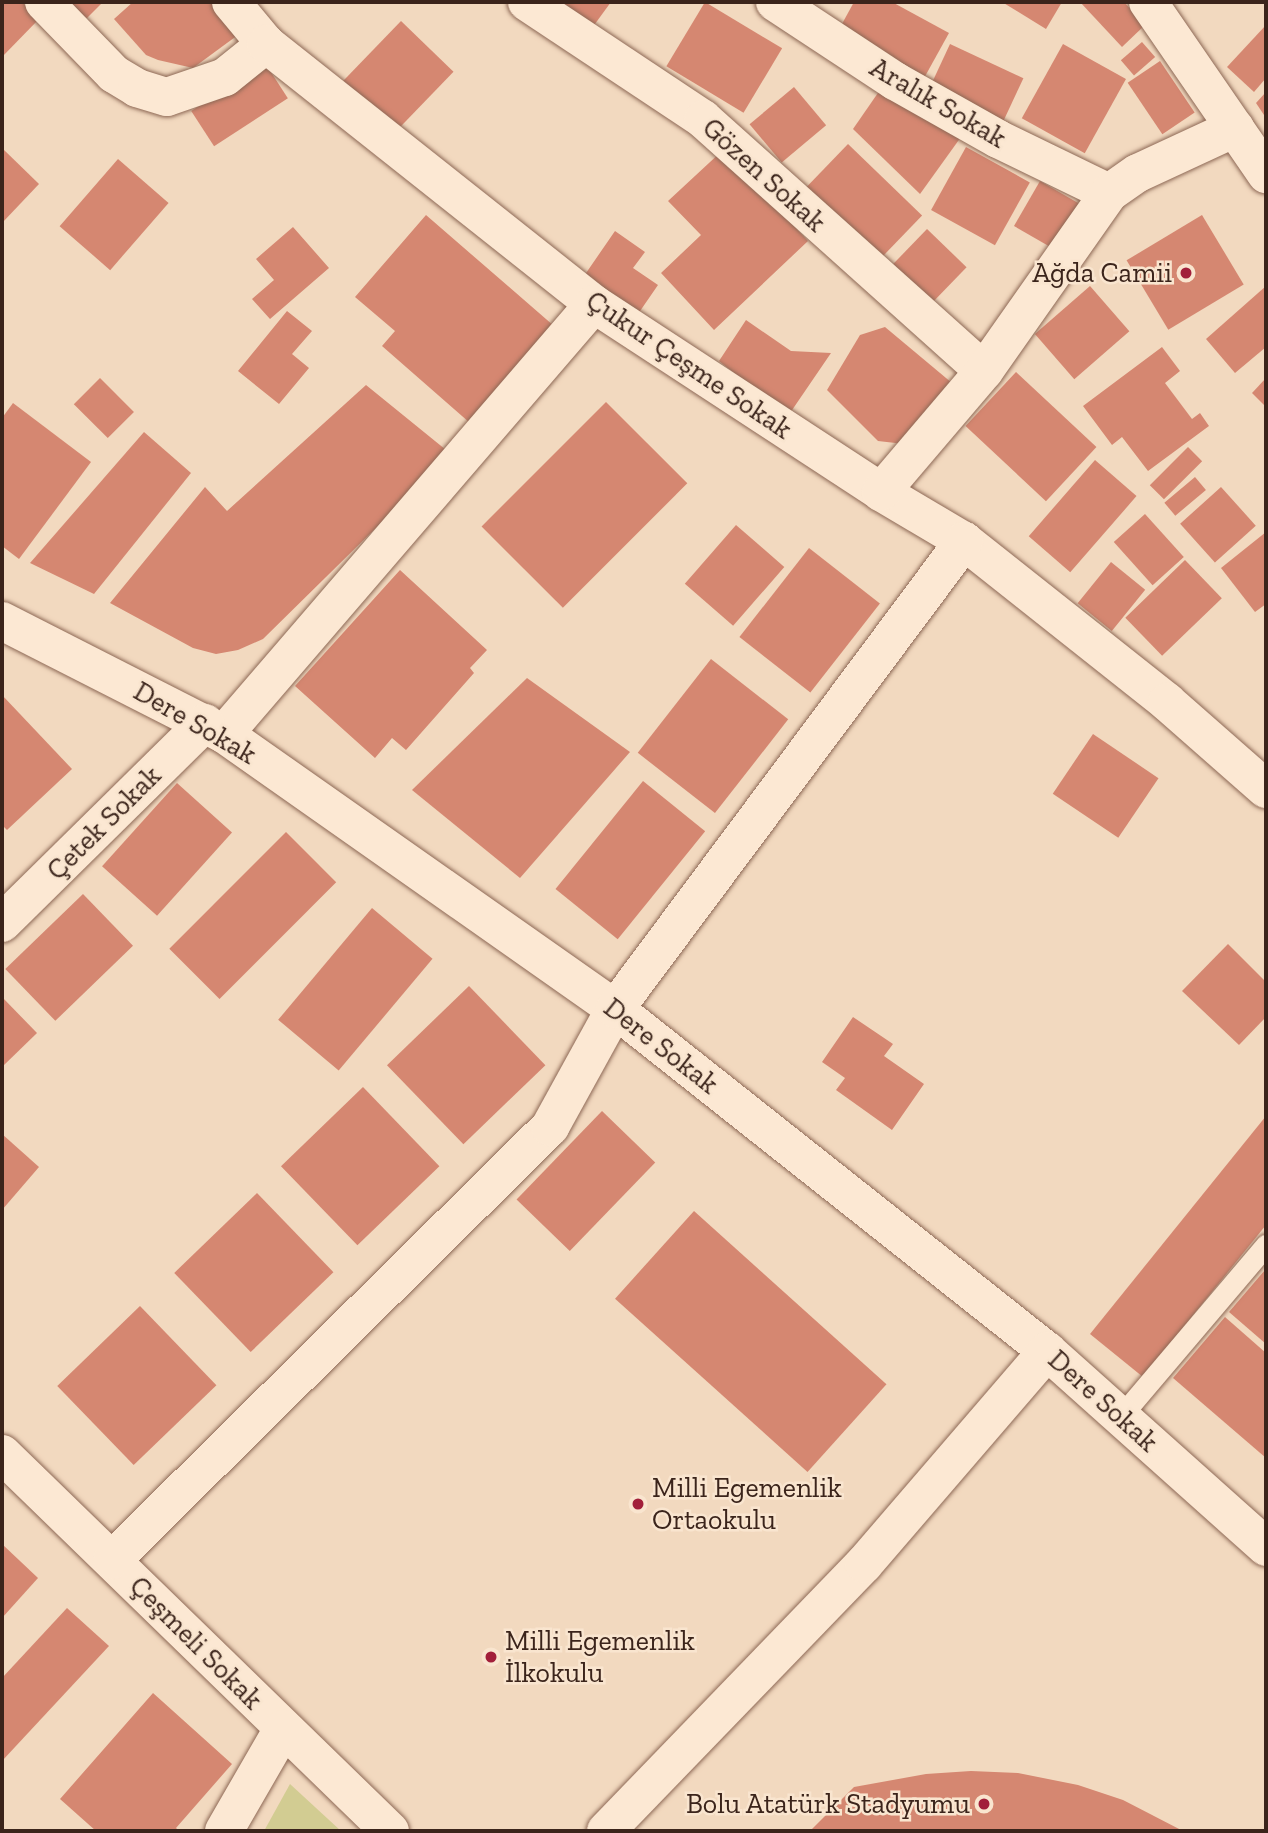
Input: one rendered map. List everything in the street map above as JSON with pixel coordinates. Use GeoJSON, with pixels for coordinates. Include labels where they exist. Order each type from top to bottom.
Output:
{"type":"FeatureCollection","features":[{"type":"Feature","properties":{"kind":"street"},"geometry":{"type":"LineString","coordinates":[[44,2],[114,74],[137,88],[167,97],[225,76],[266,44]]}},
{"type":"Feature","properties":{"kind":"street","name":"Çukur Çeşme Sokak"},"geometry":{"type":"LineString","coordinates":[[231,2],[266,44],[594,304],[881,492],[964,541],[1167,702],[1266,789]]}},
{"type":"Feature","properties":{"kind":"street","name":"Gözen Sokak"},"geometry":{"type":"LineString","coordinates":[[527,2],[703,119],[984,371]]}},
{"type":"Feature","properties":{"kind":"street","name":"Aralık Sokak"},"geometry":{"type":"LineString","coordinates":[[775,2],[895,81],[998,139],[1109,193]]}},
{"type":"Feature","properties":{"kind":"street"},"geometry":{"type":"LineString","coordinates":[[1148,2],[1266,174]]}},
{"type":"Feature","properties":{"kind":"street"},"geometry":{"type":"LineString","coordinates":[[881,492],[984,371],[1109,193],[1139,173],[1235,128]]}},
{"type":"Feature","properties":{"kind":"street","name":"Çetek Sokak"},"geometry":{"type":"LineString","coordinates":[[2,923],[215,728],[594,304]]}},
{"type":"Feature","properties":{"kind":"street"},"geometry":{"type":"LineString","coordinates":[[112,1560],[550,1127],[615,1009],[964,541]]}},
{"type":"Feature","properties":{"kind":"street","name":"Dere Sokak"},"geometry":{"type":"LineString","coordinates":[[2,621],[215,728],[615,1009],[1047,1351],[1266,1547]]}},
{"type":"Feature","properties":{"kind":"street"},"geometry":{"type":"LineString","coordinates":[[606,1831],[864,1563],[1047,1351]]}},
{"type":"Feature","properties":{"kind":"street","name":"Çeşmeli Sokak"},"geometry":{"type":"LineString","coordinates":[[2,1454],[390,1831]]}},
{"type":"Feature","properties":{"kind":"street"},"geometry":{"type":"LineString","coordinates":[[224,1831],[283,1729]]}},
{"type":"Feature","properties":{"kind":"lane"},"geometry":{"type":"LineString","coordinates":[[1120,1417],[1266,1245]]}},
{"type":"Feature","properties":{"kind":"shaded area"},"geometry":{"type":"Polygon","coordinates":[[[290,1784],[341,1831],[264,1831],[290,1784]]]}},
{"type":"Feature","properties":{"kind":"building"},"geometry":{"type":"Polygon","coordinates":[[[2,2],[22,2],[39,19],[2,57],[2,2]]]}},
{"type":"Feature","properties":{"kind":"building"},"geometry":{"type":"Polygon","coordinates":[[[63,2],[103,2],[83,22],[63,2]]]}},
{"type":"Feature","properties":{"kind":"building"},"geometry":{"type":"Polygon","coordinates":[[[133,2],[216,2],[242,32],[193,68],[158,60],[146,55],[114,19],[133,2]]]}},
{"type":"Feature","properties":{"kind":"building"},"geometry":{"type":"Polygon","coordinates":[[[556,2],[611,2],[592,28],[556,2]]]}},
{"type":"Feature","properties":{"kind":"building"},"geometry":{"type":"Polygon","coordinates":[[[705,2],[782,48],[744,113],[666,66],[705,2]]]}},
{"type":"Feature","properties":{"kind":"building"},"geometry":{"type":"Polygon","coordinates":[[[854,2],[892,2],[949,33],[923,80],[837,33],[854,2]]]}},
{"type":"Feature","properties":{"kind":"building"},"geometry":{"type":"Polygon","coordinates":[[[1002,2],[1062,2],[1046,29],[1002,2]]]}},
{"type":"Feature","properties":{"kind":"building"},"geometry":{"type":"Polygon","coordinates":[[[1080,2],[1124,2],[1145,25],[1122,47],[1080,2]]]}},
{"type":"Feature","properties":{"kind":"building"},"geometry":{"type":"Polygon","coordinates":[[[401,21],[454,72],[396,131],[343,81],[401,21]]]}},
{"type":"Feature","properties":{"kind":"building"},"geometry":{"type":"Polygon","coordinates":[[[1266,25],[1266,78],[1254,92],[1227,67],[1266,25]]]}},
{"type":"Feature","properties":{"kind":"building"},"geometry":{"type":"Polygon","coordinates":[[[1142,42],[1155,57],[1134,75],[1121,60],[1142,42]]]}},
{"type":"Feature","properties":{"kind":"building"},"geometry":{"type":"Polygon","coordinates":[[[950,44],[1023,78],[1001,125],[928,91],[950,44]]]}},
{"type":"Feature","properties":{"kind":"building"},"geometry":{"type":"Polygon","coordinates":[[[1063,44],[1126,79],[1085,153],[1022,118],[1063,44]]]}},
{"type":"Feature","properties":{"kind":"building"},"geometry":{"type":"Polygon","coordinates":[[[1160,61],[1195,112],[1162,134],[1128,83],[1160,61]]]}},
{"type":"Feature","properties":{"kind":"building"},"geometry":{"type":"Polygon","coordinates":[[[265,63],[288,98],[214,146],[191,111],[265,63]]]}},
{"type":"Feature","properties":{"kind":"building"},"geometry":{"type":"Polygon","coordinates":[[[794,87],[826,125],[782,163],[750,124],[794,87]]]}},
{"type":"Feature","properties":{"kind":"building"},"geometry":{"type":"Polygon","coordinates":[[[880,90],[961,137],[920,194],[853,129],[880,90]]]}},
{"type":"Feature","properties":{"kind":"building"},"geometry":{"type":"Polygon","coordinates":[[[1266,92],[1266,118],[1256,103],[1266,92]]]}},
{"type":"Feature","properties":{"kind":"building"},"geometry":{"type":"Polygon","coordinates":[[[848,144],[922,216],[874,265],[800,194],[848,144]]]}},
{"type":"Feature","properties":{"kind":"building"},"geometry":{"type":"Polygon","coordinates":[[[966,147],[1030,182],[995,245],[931,210],[966,147]]]}},
{"type":"Feature","properties":{"kind":"building"},"geometry":{"type":"Polygon","coordinates":[[[2,148],[39,184],[2,223],[2,148]]]}},
{"type":"Feature","properties":{"kind":"building"},"geometry":{"type":"Polygon","coordinates":[[[723,150],[808,241],[714,330],[661,273],[701,235],[668,201],[723,150]]]}},
{"type":"Feature","properties":{"kind":"building"},"geometry":{"type":"Polygon","coordinates":[[[118,159],[169,203],[110,270],[60,226],[118,159]]]}},
{"type":"Feature","properties":{"kind":"building"},"geometry":{"type":"Polygon","coordinates":[[[1040,181],[1082,205],[1056,250],[1014,226],[1040,181]]]}},
{"type":"Feature","properties":{"kind":"building"},"geometry":{"type":"Polygon","coordinates":[[[426,215],[554,326],[470,423],[382,346],[395,331],[355,297],[426,215]]]}},
{"type":"Feature","properties":{"kind":"building","name":"Ağda Camii"},"geometry":{"type":"Polygon","coordinates":[[[1202,215],[1244,284],[1168,330],[1127,260],[1202,215]]]}},
{"type":"Feature","properties":{"kind":"building"},"geometry":{"type":"Polygon","coordinates":[[[293,227],[329,268],[270,319],[252,299],[274,280],[256,259],[293,227]]]}},
{"type":"Feature","properties":{"kind":"building"},"geometry":{"type":"Polygon","coordinates":[[[927,229],[967,267],[928,307],[889,269],[927,229]]]}},
{"type":"Feature","properties":{"kind":"building"},"geometry":{"type":"Polygon","coordinates":[[[615,231],[645,252],[633,268],[658,285],[638,314],[584,276],[615,231]]]}},
{"type":"Feature","properties":{"kind":"building"},"geometry":{"type":"Polygon","coordinates":[[[1090,286],[1129,331],[1074,379],[1035,334],[1090,286]]]}},
{"type":"Feature","properties":{"kind":"building"},"geometry":{"type":"Polygon","coordinates":[[[1266,286],[1266,347],[1235,373],[1206,339],[1266,286]]]}},
{"type":"Feature","properties":{"kind":"building"},"geometry":{"type":"Polygon","coordinates":[[[287,311],[312,331],[292,354],[309,368],[279,404],[238,371],[287,311]]]}},
{"type":"Feature","properties":{"kind":"building"},"geometry":{"type":"Polygon","coordinates":[[[746,320],[791,351],[831,353],[788,416],[719,361],[746,320]]]}},
{"type":"Feature","properties":{"kind":"building"},"geometry":{"type":"Polygon","coordinates":[[[885,327],[952,383],[913,445],[878,441],[827,390],[860,335],[885,327]]]}},
{"type":"Feature","properties":{"kind":"building"},"geometry":{"type":"Polygon","coordinates":[[[1162,347],[1180,371],[1165,383],[1192,419],[1200,413],[1209,426],[1148,471],[1122,437],[1112,445],[1083,406],[1162,347]]]}},
{"type":"Feature","properties":{"kind":"building"},"geometry":{"type":"Polygon","coordinates":[[[1016,372],[1096,447],[1046,501],[966,426],[1016,372]]]}},
{"type":"Feature","properties":{"kind":"building"},"geometry":{"type":"Polygon","coordinates":[[[100,378],[134,412],[108,438],[74,404],[100,378]]]}},
{"type":"Feature","properties":{"kind":"building"},"geometry":{"type":"Polygon","coordinates":[[[1266,378],[1266,407],[1252,393],[1266,378]]]}},
{"type":"Feature","properties":{"kind":"building"},"geometry":{"type":"Polygon","coordinates":[[[366,385],[451,454],[263,639],[238,650],[216,654],[193,648],[110,603],[205,487],[227,511],[366,385]]]}},
{"type":"Feature","properties":{"kind":"building"},"geometry":{"type":"Polygon","coordinates":[[[606,402],[687,483],[563,608],[482,526],[606,402]]]}},
{"type":"Feature","properties":{"kind":"building"},"geometry":{"type":"Polygon","coordinates":[[[13,403],[91,462],[19,559],[2,546],[2,418],[13,403]]]}},
{"type":"Feature","properties":{"kind":"building"},"geometry":{"type":"Polygon","coordinates":[[[144,432],[191,473],[94,594],[30,563],[144,432]]]}},
{"type":"Feature","properties":{"kind":"building"},"geometry":{"type":"Polygon","coordinates":[[[1188,447],[1202,461],[1164,499],[1150,485],[1188,447]]]}},
{"type":"Feature","properties":{"kind":"building"},"geometry":{"type":"Polygon","coordinates":[[[1095,460],[1137,496],[1070,572],[1029,536],[1095,460]]]}},
{"type":"Feature","properties":{"kind":"building"},"geometry":{"type":"Polygon","coordinates":[[[1195,477],[1206,490],[1175,516],[1164,503],[1195,477]]]}},
{"type":"Feature","properties":{"kind":"building"},"geometry":{"type":"Polygon","coordinates":[[[1221,487],[1256,526],[1215,562],[1180,524],[1221,487]]]}},
{"type":"Feature","properties":{"kind":"building"},"geometry":{"type":"Polygon","coordinates":[[[1145,514],[1184,557],[1153,585],[1114,542],[1145,514]]]}},
{"type":"Feature","properties":{"kind":"building"},"geometry":{"type":"Polygon","coordinates":[[[736,525],[784,567],[733,626],[685,584],[736,525]]]}},
{"type":"Feature","properties":{"kind":"building"},"geometry":{"type":"Polygon","coordinates":[[[1266,532],[1266,604],[1255,612],[1221,568],[1266,532]]]}},
{"type":"Feature","properties":{"kind":"building"},"geometry":{"type":"Polygon","coordinates":[[[809,548],[880,603],[810,692],[739,637],[809,548]]]}},
{"type":"Feature","properties":{"kind":"building"},"geometry":{"type":"Polygon","coordinates":[[[1185,560],[1222,598],[1162,656],[1125,618],[1185,560]]]}},
{"type":"Feature","properties":{"kind":"building"},"geometry":{"type":"Polygon","coordinates":[[[1111,562],[1145,590],[1112,631],[1078,603],[1111,562]]]}},
{"type":"Feature","properties":{"kind":"building"},"geometry":{"type":"Polygon","coordinates":[[[400,570],[487,650],[470,668],[474,673],[406,750],[392,738],[375,758],[295,686],[400,570]]]}},
{"type":"Feature","properties":{"kind":"building"},"geometry":{"type":"Polygon","coordinates":[[[711,659],[788,719],[715,813],[638,753],[711,659]]]}},
{"type":"Feature","properties":{"kind":"building"},"geometry":{"type":"Polygon","coordinates":[[[527,678],[630,752],[520,878],[412,790],[527,678]]]}},
{"type":"Feature","properties":{"kind":"building"},"geometry":{"type":"Polygon","coordinates":[[[2,695],[72,769],[7,830],[2,825],[2,695]]]}},
{"type":"Feature","properties":{"kind":"building"},"geometry":{"type":"Polygon","coordinates":[[[1093,734],[1158,778],[1118,838],[1053,794],[1093,734]]]}},
{"type":"Feature","properties":{"kind":"building"},"geometry":{"type":"Polygon","coordinates":[[[643,781],[705,831],[618,939],[556,889],[643,781]]]}},
{"type":"Feature","properties":{"kind":"building"},"geometry":{"type":"Polygon","coordinates":[[[177,783],[232,833],[157,916],[102,866],[177,783]]]}},
{"type":"Feature","properties":{"kind":"building"},"geometry":{"type":"Polygon","coordinates":[[[286,832],[336,882],[220,999],[169,949],[286,832]]]}},
{"type":"Feature","properties":{"kind":"building"},"geometry":{"type":"Polygon","coordinates":[[[83,894],[133,946],[55,1021],[5,969],[83,894]]]}},
{"type":"Feature","properties":{"kind":"building"},"geometry":{"type":"Polygon","coordinates":[[[372,908],[433,959],[339,1071],[278,1020],[372,908]]]}},
{"type":"Feature","properties":{"kind":"building"},"geometry":{"type":"Polygon","coordinates":[[[1228,944],[1266,982],[1266,1017],[1239,1045],[1182,991],[1228,944]]]}},
{"type":"Feature","properties":{"kind":"building"},"geometry":{"type":"Polygon","coordinates":[[[469,986],[545,1065],[463,1144],[387,1065],[469,986]]]}},
{"type":"Feature","properties":{"kind":"building"},"geometry":{"type":"Polygon","coordinates":[[[2,997],[37,1033],[2,1067],[2,997]]]}},
{"type":"Feature","properties":{"kind":"building"},"geometry":{"type":"Polygon","coordinates":[[[853,1017],[893,1044],[884,1056],[924,1084],[892,1130],[836,1090],[845,1078],[822,1062],[853,1017]]]}},
{"type":"Feature","properties":{"kind":"building"},"geometry":{"type":"Polygon","coordinates":[[[363,1087],[439,1166],[357,1245],[281,1166],[363,1087]]]}},
{"type":"Feature","properties":{"kind":"building"},"geometry":{"type":"Polygon","coordinates":[[[602,1111],[655,1162],[570,1251],[517,1199],[602,1111]]]}},
{"type":"Feature","properties":{"kind":"building"},"geometry":{"type":"Polygon","coordinates":[[[1266,1116],[1266,1225],[1143,1377],[1090,1334],[1266,1116]]]}},
{"type":"Feature","properties":{"kind":"building"},"geometry":{"type":"Polygon","coordinates":[[[2,1134],[39,1167],[2,1210],[2,1134]]]}},
{"type":"Feature","properties":{"kind":"building"},"geometry":{"type":"Polygon","coordinates":[[[257,1193],[333,1272],[251,1352],[174,1273],[257,1193]]]}},
{"type":"Feature","properties":{"kind":"building"},"geometry":{"type":"Polygon","coordinates":[[[694,1211],[886,1384],[808,1472],[615,1299],[694,1211]]]}},
{"type":"Feature","properties":{"kind":"building"},"geometry":{"type":"Polygon","coordinates":[[[1266,1271],[1266,1344],[1229,1312],[1266,1271]]]}},
{"type":"Feature","properties":{"kind":"building"},"geometry":{"type":"Polygon","coordinates":[[[140,1306],[216,1385],[134,1465],[57,1386],[140,1306]]]}},
{"type":"Feature","properties":{"kind":"building"},"geometry":{"type":"Polygon","coordinates":[[[1225,1317],[1266,1353],[1266,1458],[1173,1378],[1225,1317]]]}},
{"type":"Feature","properties":{"kind":"building"},"geometry":{"type":"Polygon","coordinates":[[[2,1544],[38,1578],[2,1618],[2,1544]]]}},
{"type":"Feature","properties":{"kind":"building"},"geometry":{"type":"Polygon","coordinates":[[[67,1608],[109,1646],[2,1761],[2,1678],[67,1608]]]}},
{"type":"Feature","properties":{"kind":"building"},"geometry":{"type":"Polygon","coordinates":[[[153,1693],[232,1764],[176,1828],[179,1831],[96,1831],[60,1799],[153,1693]]]}},
{"type":"Feature","properties":{"kind":"building","name":"Bolu Atatürk Stadyumu"},"geometry":{"type":"Polygon","coordinates":[[[971,1771],[1018,1773],[1078,1785],[1123,1800],[1183,1831],[810,1831],[854,1787],[926,1774],[971,1771]]]}},
{"type":"Feature","properties":{"kind":"place","name":"Ağda Camii"},"geometry":{"type":"Point","coordinates":[1186,273]}},
{"type":"Feature","properties":{"kind":"place","name":"Milli Egemenlik Ortaokulu"},"geometry":{"type":"Point","coordinates":[638,1504]}},
{"type":"Feature","properties":{"kind":"place","name":"Milli Egemenlik İlkokulu"},"geometry":{"type":"Point","coordinates":[491,1657]}},
{"type":"Feature","properties":{"kind":"place","name":"Bolu Atatürk Stadyumu"},"geometry":{"type":"Point","coordinates":[984,1804]}}]}
